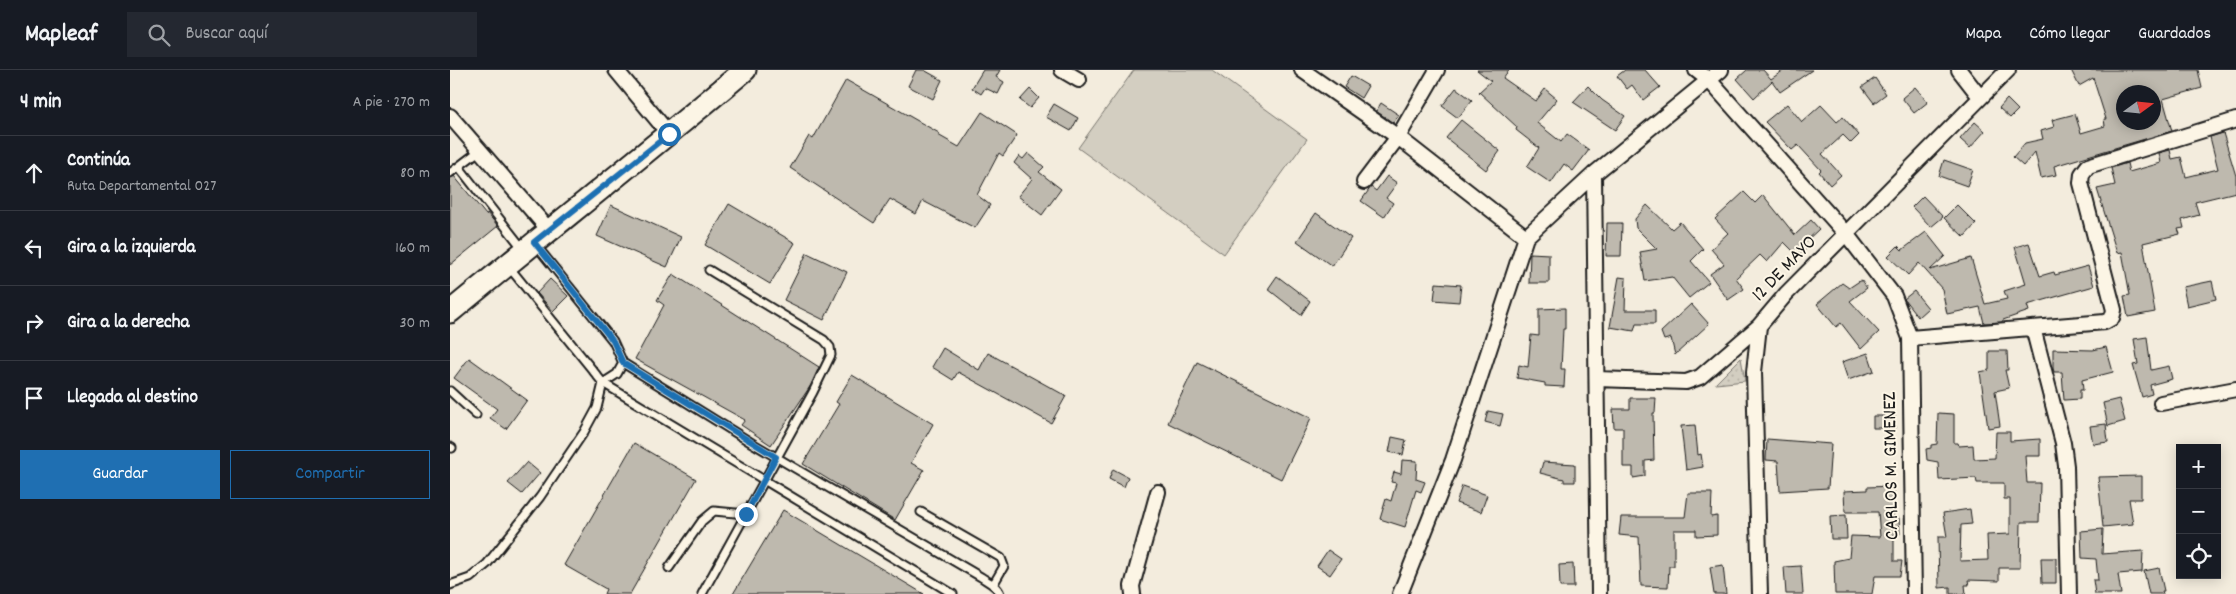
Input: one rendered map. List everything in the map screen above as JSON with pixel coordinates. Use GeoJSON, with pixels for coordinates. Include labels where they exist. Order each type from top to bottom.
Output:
{"type":"FeatureCollection","features":[{"type":"Feature","properties":{"kind":"main road"},"geometry":{"type":"LineString","coordinates":[[450,312],[745,70]]}},
{"type":"Feature","properties":{"kind":"street"},"geometry":{"type":"LineString","coordinates":[[616,70],[669,134]]}},
{"type":"Feature","properties":{"kind":"street"},"geometry":{"type":"LineString","coordinates":[[1062,70],[1079,80]]}},
{"type":"Feature","properties":{"kind":"street"},"geometry":{"type":"LineString","coordinates":[[1302,70],[1398,137],[1526,237]]}},
{"type":"Feature","properties":{"kind":"street"},"geometry":{"type":"LineString","coordinates":[[1364,182],[1398,137],[1437,70]]}},
{"type":"Feature","properties":{"kind":"street","name":"CARLOS M. GIMENEZ"},"geometry":{"type":"LineString","coordinates":[[1696,70],[1709,80],[1847,235],[1894,296],[1910,338],[1914,594]]}},
{"type":"Feature","properties":{"kind":"street"},"geometry":{"type":"LineString","coordinates":[[1400,594],[1453,460],[1526,237],[1594,174],[1721,70]]}},
{"type":"Feature","properties":{"kind":"street"},"geometry":{"type":"LineString","coordinates":[[1959,70],[1980,97]]}},
{"type":"Feature","properties":{"kind":"street","name":"12 DE MAYO"},"geometry":{"type":"LineString","coordinates":[[1760,594],[1754,372],[1759,326],[1786,294],[1847,235],[2008,70]]}},
{"type":"Feature","properties":{"kind":"street"},"geometry":{"type":"LineString","coordinates":[[450,116],[479,151],[536,241]]}},
{"type":"Feature","properties":{"kind":"street"},"geometry":{"type":"LineString","coordinates":[[1910,338],[2105,322],[2112,318],[2114,310],[2081,184],[2082,174],[2088,166],[2236,120]]}},
{"type":"Feature","properties":{"kind":"street"},"geometry":{"type":"LineString","coordinates":[[1594,174],[1599,594]]}},
{"type":"Feature","properties":{"kind":"street"},"geometry":{"type":"LineString","coordinates":[[1597,379],[1686,382],[1700,377],[1759,326]]}},
{"type":"Feature","properties":{"kind":"street"},"geometry":{"type":"LineString","coordinates":[[2033,328],[2063,444],[2066,466],[2069,594]]}},
{"type":"Feature","properties":{"kind":"street"},"geometry":{"type":"LineString","coordinates":[[2161,403],[2236,389]]}},
{"type":"Feature","properties":{"kind":"street"},"geometry":{"type":"LineString","coordinates":[[1133,594],[1132,586],[1158,492]]}},
{"type":"Feature","properties":{"kind":"lane"},"geometry":{"type":"LineString","coordinates":[[450,173],[479,151]]}},
{"type":"Feature","properties":{"kind":"lane"},"geometry":{"type":"LineString","coordinates":[[458,167],[536,241],[613,341],[623,363],[776,457],[993,585],[999,590],[1000,594]]}},
{"type":"Feature","properties":{"kind":"lane"},"geometry":{"type":"LineString","coordinates":[[507,265],[603,383],[764,482],[953,594]]}},
{"type":"Feature","properties":{"kind":"lane"},"geometry":{"type":"LineString","coordinates":[[702,594],[832,355],[830,347],[824,340],[709,270]]}},
{"type":"Feature","properties":{"kind":"lane"},"geometry":{"type":"LineString","coordinates":[[450,585],[470,578],[487,564],[540,497],[584,432],[597,408],[603,383],[617,374],[623,363]]}},
{"type":"Feature","properties":{"kind":"lane"},"geometry":{"type":"LineString","coordinates":[[450,392],[476,415]]}},
{"type":"Feature","properties":{"kind":"lane"},"geometry":{"type":"LineString","coordinates":[[669,568],[702,521],[714,511],[746,514]]}},
{"type":"Feature","properties":{"kind":"lane"},"geometry":{"type":"LineString","coordinates":[[921,512],[1001,558],[1004,566],[993,585]]}},
{"type":"Feature","properties":{"kind":"shaded area"},"geometry":{"type":"Polygon","coordinates":[[[1134,70],[1212,70],[1307,139],[1224,254],[1078,148],[1134,70]]]}},
{"type":"Feature","properties":{"kind":"shaded area"},"geometry":{"type":"Polygon","coordinates":[[[1741,358],[1745,381],[1716,384],[1716,383],[1741,358]]]}},
{"type":"Feature","properties":{"kind":"building"},"geometry":{"type":"Polygon","coordinates":[[[916,70],[924,70],[942,80],[933,99],[908,86],[916,70]]]}},
{"type":"Feature","properties":{"kind":"building"},"geometry":{"type":"Polygon","coordinates":[[[983,70],[1000,70],[996,77],[1004,82],[998,94],[985,88],[981,94],[972,88],[983,70]]]}},
{"type":"Feature","properties":{"kind":"building"},"geometry":{"type":"Polygon","coordinates":[[[1477,70],[1509,70],[1503,78],[1536,101],[1545,89],[1557,99],[1537,123],[1561,142],[1567,134],[1589,150],[1573,171],[1564,164],[1551,183],[1527,167],[1539,148],[1516,130],[1517,127],[1479,92],[1491,81],[1477,70]]]}},
{"type":"Feature","properties":{"kind":"building"},"geometry":{"type":"Polygon","coordinates":[[[1625,70],[1645,70],[1660,87],[1643,100],[1632,85],[1627,89],[1617,76],[1625,70]]]}},
{"type":"Feature","properties":{"kind":"building"},"geometry":{"type":"Polygon","coordinates":[[[1747,70],[1763,70],[1771,79],[1784,70],[1812,70],[1780,92],[1772,81],[1754,98],[1737,79],[1747,70]]]}},
{"type":"Feature","properties":{"kind":"building"},"geometry":{"type":"Polygon","coordinates":[[[2071,70],[2198,70],[2202,88],[2163,99],[2172,131],[2054,166],[2056,175],[2041,178],[2035,152],[2023,166],[2013,157],[2025,143],[2043,139],[2041,131],[2054,127],[2052,120],[2075,114],[2081,133],[2105,126],[2104,119],[2106,119],[2093,78],[2079,86],[2071,70]]]}},
{"type":"Feature","properties":{"kind":"building"},"geometry":{"type":"Polygon","coordinates":[[[1351,76],[1368,86],[1361,98],[1344,87],[1351,76]]]}},
{"type":"Feature","properties":{"kind":"building"},"geometry":{"type":"Polygon","coordinates":[[[1875,78],[1886,94],[1874,103],[1862,87],[1875,78]]]}},
{"type":"Feature","properties":{"kind":"building"},"geometry":{"type":"Polygon","coordinates":[[[846,80],[939,133],[938,135],[959,147],[982,112],[1017,135],[1003,156],[999,153],[977,195],[990,205],[975,228],[923,201],[916,214],[890,199],[874,223],[790,168],[809,136],[813,139],[846,80]]]}},
{"type":"Feature","properties":{"kind":"building"},"geometry":{"type":"Polygon","coordinates":[[[1588,86],[1602,100],[1625,116],[1615,130],[1573,102],[1588,86]]]}},
{"type":"Feature","properties":{"kind":"building"},"geometry":{"type":"Polygon","coordinates":[[[1915,87],[1928,102],[1914,113],[1902,98],[1915,87]]]}},
{"type":"Feature","properties":{"kind":"building"},"geometry":{"type":"Polygon","coordinates":[[[1456,88],[1472,100],[1458,118],[1442,106],[1456,88]]]}},
{"type":"Feature","properties":{"kind":"building"},"geometry":{"type":"Polygon","coordinates":[[[1030,89],[1039,98],[1030,108],[1020,100],[1030,89]]]}},
{"type":"Feature","properties":{"kind":"building"},"geometry":{"type":"Polygon","coordinates":[[[2007,99],[2018,110],[2010,118],[1999,108],[2007,99]]]}},
{"type":"Feature","properties":{"kind":"building"},"geometry":{"type":"Polygon","coordinates":[[[1381,103],[1399,115],[1393,123],[1376,111],[1381,103]]]}},
{"type":"Feature","properties":{"kind":"building"},"geometry":{"type":"Polygon","coordinates":[[[1054,104],[1078,118],[1071,131],[1046,117],[1054,104]]]}},
{"type":"Feature","properties":{"kind":"building"},"geometry":{"type":"Polygon","coordinates":[[[1787,104],[1802,122],[1821,105],[1837,122],[1843,117],[1859,135],[1851,143],[1843,135],[1822,154],[1841,175],[1830,185],[1819,172],[1821,170],[1798,145],[1792,150],[1765,122],[1787,104]]]}},
{"type":"Feature","properties":{"kind":"building"},"geometry":{"type":"Polygon","coordinates":[[[1461,120],[1500,151],[1486,170],[1446,138],[1461,120]]]}},
{"type":"Feature","properties":{"kind":"building"},"geometry":{"type":"Polygon","coordinates":[[[1975,122],[1985,131],[1970,148],[1960,139],[1975,122]]]}},
{"type":"Feature","properties":{"kind":"building"},"geometry":{"type":"Polygon","coordinates":[[[2223,133],[2236,176],[2236,192],[2195,202],[2199,215],[2182,220],[2184,228],[2178,229],[2180,234],[2143,243],[2155,312],[2128,317],[2124,296],[2130,295],[2122,252],[2117,253],[2097,189],[2115,185],[2111,168],[2127,163],[2129,172],[2161,163],[2159,153],[2170,150],[2172,159],[2181,157],[2186,177],[2218,169],[2210,137],[2223,133]]]}},
{"type":"Feature","properties":{"kind":"building"},"geometry":{"type":"Polygon","coordinates":[[[1028,153],[1044,167],[1039,172],[1061,189],[1042,215],[1018,196],[1032,179],[1014,163],[1019,156],[1023,159],[1028,153]]]}},
{"type":"Feature","properties":{"kind":"building"},"geometry":{"type":"Polygon","coordinates":[[[1944,160],[1973,170],[1967,186],[1939,176],[1944,160]]]}},
{"type":"Feature","properties":{"kind":"building"},"geometry":{"type":"Polygon","coordinates":[[[454,176],[486,215],[487,213],[498,226],[450,265],[450,178],[454,176]]]}},
{"type":"Feature","properties":{"kind":"building"},"geometry":{"type":"Polygon","coordinates":[[[1387,176],[1397,183],[1386,198],[1393,203],[1384,217],[1361,201],[1371,187],[1376,191],[1387,176]]]}},
{"type":"Feature","properties":{"kind":"building"},"geometry":{"type":"Polygon","coordinates":[[[1744,192],[1755,203],[1763,195],[1795,235],[1811,220],[1819,229],[1803,244],[1807,248],[1798,256],[1784,242],[1767,262],[1760,255],[1736,278],[1744,289],[1728,300],[1710,274],[1724,264],[1711,249],[1728,233],[1715,219],[1744,192]]]}},
{"type":"Feature","properties":{"kind":"building"},"geometry":{"type":"Polygon","coordinates":[[[1923,196],[1943,217],[1931,227],[1912,207],[1923,196]]]}},
{"type":"Feature","properties":{"kind":"building"},"geometry":{"type":"Polygon","coordinates":[[[729,204],[795,243],[770,284],[705,245],[729,204]]]}},
{"type":"Feature","properties":{"kind":"building"},"geometry":{"type":"Polygon","coordinates":[[[611,205],[681,237],[667,267],[597,236],[611,205]]]}},
{"type":"Feature","properties":{"kind":"building"},"geometry":{"type":"Polygon","coordinates":[[[1647,205],[1672,229],[1680,222],[1703,249],[1691,261],[1709,282],[1689,298],[1672,277],[1645,281],[1640,252],[1657,249],[1636,228],[1635,219],[1647,205]]]}},
{"type":"Feature","properties":{"kind":"building"},"geometry":{"type":"Polygon","coordinates":[[[1957,205],[1976,224],[1964,237],[1944,218],[1957,205]]]}},
{"type":"Feature","properties":{"kind":"building"},"geometry":{"type":"Polygon","coordinates":[[[1316,213],[1351,238],[1332,266],[1297,241],[1316,213]]]}},
{"type":"Feature","properties":{"kind":"building"},"geometry":{"type":"Polygon","coordinates":[[[1607,223],[1622,223],[1621,256],[1606,256],[1607,223]]]}},
{"type":"Feature","properties":{"kind":"building"},"geometry":{"type":"Polygon","coordinates":[[[1926,232],[1945,256],[1930,270],[1971,258],[1985,304],[2007,299],[2004,291],[2026,284],[2015,247],[2029,243],[2040,276],[2054,272],[2055,275],[2088,266],[2094,286],[2027,305],[2029,311],[2002,322],[1984,323],[1980,307],[1947,314],[1942,289],[1919,263],[1908,275],[1888,256],[1898,246],[1902,250],[1926,232]]]}},
{"type":"Feature","properties":{"kind":"building"},"geometry":{"type":"Polygon","coordinates":[[[807,253],[847,272],[824,320],[784,300],[807,253]]]}},
{"type":"Feature","properties":{"kind":"building"},"geometry":{"type":"Polygon","coordinates":[[[1530,253],[1549,254],[1549,283],[1529,283],[1530,253]]]}},
{"type":"Feature","properties":{"kind":"building"},"geometry":{"type":"Polygon","coordinates":[[[673,274],[819,367],[811,385],[771,445],[741,425],[745,420],[635,359],[664,305],[657,300],[673,274]]]}},
{"type":"Feature","properties":{"kind":"building"},"geometry":{"type":"Polygon","coordinates":[[[1277,276],[1310,301],[1301,315],[1268,289],[1277,276]]]}},
{"type":"Feature","properties":{"kind":"building"},"geometry":{"type":"Polygon","coordinates":[[[1619,277],[1626,278],[1625,310],[1655,310],[1655,324],[1636,324],[1634,331],[1610,327],[1619,277]]]}},
{"type":"Feature","properties":{"kind":"building"},"geometry":{"type":"Polygon","coordinates":[[[550,279],[568,296],[553,311],[537,293],[550,279]]]}},
{"type":"Feature","properties":{"kind":"building"},"geometry":{"type":"Polygon","coordinates":[[[1861,280],[1867,288],[1850,301],[1879,332],[1861,349],[1841,323],[1836,327],[1817,304],[1842,283],[1849,288],[1861,280]]]}},
{"type":"Feature","properties":{"kind":"building"},"geometry":{"type":"Polygon","coordinates":[[[2212,281],[2216,299],[2187,306],[2183,287],[2212,281]]]}},
{"type":"Feature","properties":{"kind":"building"},"geometry":{"type":"Polygon","coordinates":[[[1436,283],[1461,285],[1459,302],[1434,300],[1436,283]]]}},
{"type":"Feature","properties":{"kind":"building"},"geometry":{"type":"Polygon","coordinates":[[[1914,291],[1928,308],[1918,317],[1904,299],[1914,291]]]}},
{"type":"Feature","properties":{"kind":"building"},"geometry":{"type":"Polygon","coordinates":[[[1691,304],[1709,324],[1675,355],[1671,338],[1664,340],[1661,332],[1691,304]]]}},
{"type":"Feature","properties":{"kind":"building"},"geometry":{"type":"Polygon","coordinates":[[[1565,308],[1561,369],[1565,369],[1564,387],[1545,386],[1545,383],[1517,378],[1519,365],[1528,367],[1531,335],[1539,336],[1539,309],[1565,308]]]}},
{"type":"Feature","properties":{"kind":"building"},"geometry":{"type":"Polygon","coordinates":[[[2147,337],[2151,370],[2169,366],[2172,379],[2150,385],[2152,394],[2142,397],[2133,365],[2138,364],[2134,339],[2147,337]]]}},
{"type":"Feature","properties":{"kind":"building"},"geometry":{"type":"Polygon","coordinates":[[[2106,347],[2113,372],[2082,380],[2083,390],[2080,390],[2080,399],[2064,400],[2062,372],[2054,372],[2053,368],[2053,349],[2093,350],[2106,347]]]}},
{"type":"Feature","properties":{"kind":"building"},"geometry":{"type":"Polygon","coordinates":[[[943,348],[979,370],[988,353],[1066,396],[1051,423],[958,372],[953,380],[932,367],[943,348]]]}},
{"type":"Feature","properties":{"kind":"building"},"geometry":{"type":"Polygon","coordinates":[[[1989,351],[2007,351],[2008,370],[2005,370],[2009,388],[1995,391],[2000,426],[1988,428],[1980,372],[1989,370],[1989,351]]]}},
{"type":"Feature","properties":{"kind":"building"},"geometry":{"type":"Polygon","coordinates":[[[1868,353],[1874,371],[1848,380],[1842,362],[1868,353]]]}},
{"type":"Feature","properties":{"kind":"building"},"geometry":{"type":"Polygon","coordinates":[[[469,358],[527,400],[506,429],[490,418],[497,409],[454,378],[469,358]]]}},
{"type":"Feature","properties":{"kind":"building"},"geometry":{"type":"Polygon","coordinates":[[[1197,362],[1311,418],[1281,479],[1168,423],[1197,362]]]}},
{"type":"Feature","properties":{"kind":"building"},"geometry":{"type":"Polygon","coordinates":[[[852,375],[933,424],[911,463],[924,470],[895,520],[803,464],[839,404],[836,402],[852,375]]]}},
{"type":"Feature","properties":{"kind":"building"},"geometry":{"type":"Polygon","coordinates":[[[1630,398],[1656,398],[1655,413],[1653,413],[1654,460],[1645,461],[1645,476],[1633,478],[1633,467],[1623,467],[1623,428],[1614,428],[1613,409],[1630,409],[1630,398]]]}},
{"type":"Feature","properties":{"kind":"building"},"geometry":{"type":"Polygon","coordinates":[[[2119,399],[2125,421],[2108,426],[2103,403],[2119,399]]]}},
{"type":"Feature","properties":{"kind":"building"},"geometry":{"type":"Polygon","coordinates":[[[1488,411],[1503,414],[1500,426],[1485,422],[1488,411]]]}},
{"type":"Feature","properties":{"kind":"building"},"geometry":{"type":"Polygon","coordinates":[[[1938,413],[1954,414],[1954,443],[1958,443],[1959,446],[1973,445],[1974,459],[1995,458],[1996,432],[2010,432],[2010,441],[2040,439],[2040,456],[2025,456],[2027,483],[2040,483],[2039,522],[2021,522],[2020,568],[1999,568],[1999,581],[1968,580],[1969,585],[1965,585],[1966,594],[1950,594],[1950,587],[1939,588],[1938,537],[1947,537],[1943,513],[1970,509],[1972,524],[1961,525],[1960,561],[1988,560],[1987,535],[2010,534],[2010,499],[2004,499],[2004,483],[1977,483],[1976,478],[1939,480],[1938,462],[1927,460],[1926,449],[1931,448],[1931,445],[1937,444],[1938,413]]]}},
{"type":"Feature","properties":{"kind":"building"},"geometry":{"type":"Polygon","coordinates":[[[1873,416],[1895,416],[1895,428],[1873,428],[1873,416]]]}},
{"type":"Feature","properties":{"kind":"building"},"geometry":{"type":"Polygon","coordinates":[[[2106,424],[2108,442],[2093,444],[2090,426],[2106,424]]]}},
{"type":"Feature","properties":{"kind":"building"},"geometry":{"type":"Polygon","coordinates":[[[1695,425],[1698,455],[1701,454],[1703,467],[1686,470],[1681,426],[1695,425]]]}},
{"type":"Feature","properties":{"kind":"building"},"geometry":{"type":"Polygon","coordinates":[[[1392,437],[1406,440],[1403,455],[1389,452],[1392,437]]]}},
{"type":"Feature","properties":{"kind":"building"},"geometry":{"type":"Polygon","coordinates":[[[1767,439],[1831,444],[1828,488],[1780,491],[1778,461],[1766,460],[1767,439]]]}},
{"type":"Feature","properties":{"kind":"building"},"geometry":{"type":"Polygon","coordinates":[[[634,443],[696,479],[630,594],[604,594],[606,589],[564,565],[634,443]]]}},
{"type":"Feature","properties":{"kind":"building"},"geometry":{"type":"Polygon","coordinates":[[[1402,460],[1417,461],[1416,479],[1425,482],[1421,492],[1416,490],[1405,527],[1380,519],[1386,499],[1391,501],[1396,483],[1391,482],[1394,472],[1401,474],[1402,460]]]}},
{"type":"Feature","properties":{"kind":"building"},"geometry":{"type":"Polygon","coordinates":[[[527,462],[540,473],[522,494],[508,483],[527,462]]]}},
{"type":"Feature","properties":{"kind":"building"},"geometry":{"type":"Polygon","coordinates":[[[1543,462],[1575,464],[1575,482],[1564,482],[1564,479],[1540,473],[1543,462]]]}},
{"type":"Feature","properties":{"kind":"building"},"geometry":{"type":"Polygon","coordinates":[[[1113,469],[1128,477],[1124,487],[1109,479],[1113,469]]]}},
{"type":"Feature","properties":{"kind":"building"},"geometry":{"type":"Polygon","coordinates":[[[2141,476],[2141,499],[2129,499],[2133,524],[2103,527],[2098,477],[2141,476]]]}},
{"type":"Feature","properties":{"kind":"building"},"geometry":{"type":"Polygon","coordinates":[[[1462,486],[1487,495],[1481,512],[1456,503],[1462,486]]]}},
{"type":"Feature","properties":{"kind":"building"},"geometry":{"type":"Polygon","coordinates":[[[1893,486],[1894,518],[1899,518],[1900,534],[1894,534],[1894,561],[1902,561],[1900,576],[1875,576],[1872,594],[1835,594],[1834,561],[1849,558],[1851,536],[1880,537],[1878,512],[1845,512],[1844,491],[1867,490],[1867,487],[1893,486]]]}},
{"type":"Feature","properties":{"kind":"building"},"geometry":{"type":"Polygon","coordinates":[[[1688,493],[1712,493],[1711,517],[1717,516],[1717,535],[1696,536],[1696,530],[1674,530],[1674,566],[1669,566],[1668,587],[1641,586],[1639,537],[1619,535],[1621,517],[1685,517],[1688,493]]]}},
{"type":"Feature","properties":{"kind":"building"},"geometry":{"type":"Polygon","coordinates":[[[783,510],[924,594],[733,594],[783,510]]]}},
{"type":"Feature","properties":{"kind":"building"},"geometry":{"type":"Polygon","coordinates":[[[1846,515],[1847,539],[1831,539],[1830,516],[1846,515]]]}},
{"type":"Feature","properties":{"kind":"building"},"geometry":{"type":"Polygon","coordinates":[[[2103,529],[2102,554],[2143,551],[2142,572],[2118,574],[2121,594],[2095,594],[2093,580],[2098,580],[2096,559],[2082,558],[2081,531],[2103,529]]]}},
{"type":"Feature","properties":{"kind":"building"},"geometry":{"type":"Polygon","coordinates":[[[1328,550],[1341,559],[1330,575],[1317,566],[1328,550]]]}},
{"type":"Feature","properties":{"kind":"building"},"geometry":{"type":"Polygon","coordinates":[[[2041,558],[2056,558],[2056,583],[2042,583],[2041,558]]]}},
{"type":"Feature","properties":{"kind":"building"},"geometry":{"type":"Polygon","coordinates":[[[1573,564],[1574,587],[1560,587],[1559,565],[1573,564]]]}},
{"type":"Feature","properties":{"kind":"building"},"geometry":{"type":"Polygon","coordinates":[[[1723,565],[1726,594],[1714,594],[1710,567],[1723,565]]]}},
{"type":"Feature","properties":{"kind":"building"},"geometry":{"type":"Polygon","coordinates":[[[1801,566],[1803,594],[1786,594],[1784,567],[1801,566]]]}},
{"type":"Feature","properties":{"kind":"building"},"geometry":{"type":"Polygon","coordinates":[[[2159,568],[2163,594],[2149,594],[2144,571],[2159,568]]]}},
{"type":"Feature","properties":{"kind":"route"},"geometry":{"type":"LineString","coordinates":[[669,134],[534,242],[613,341],[623,363],[776,457],[746,514]]}}]}
